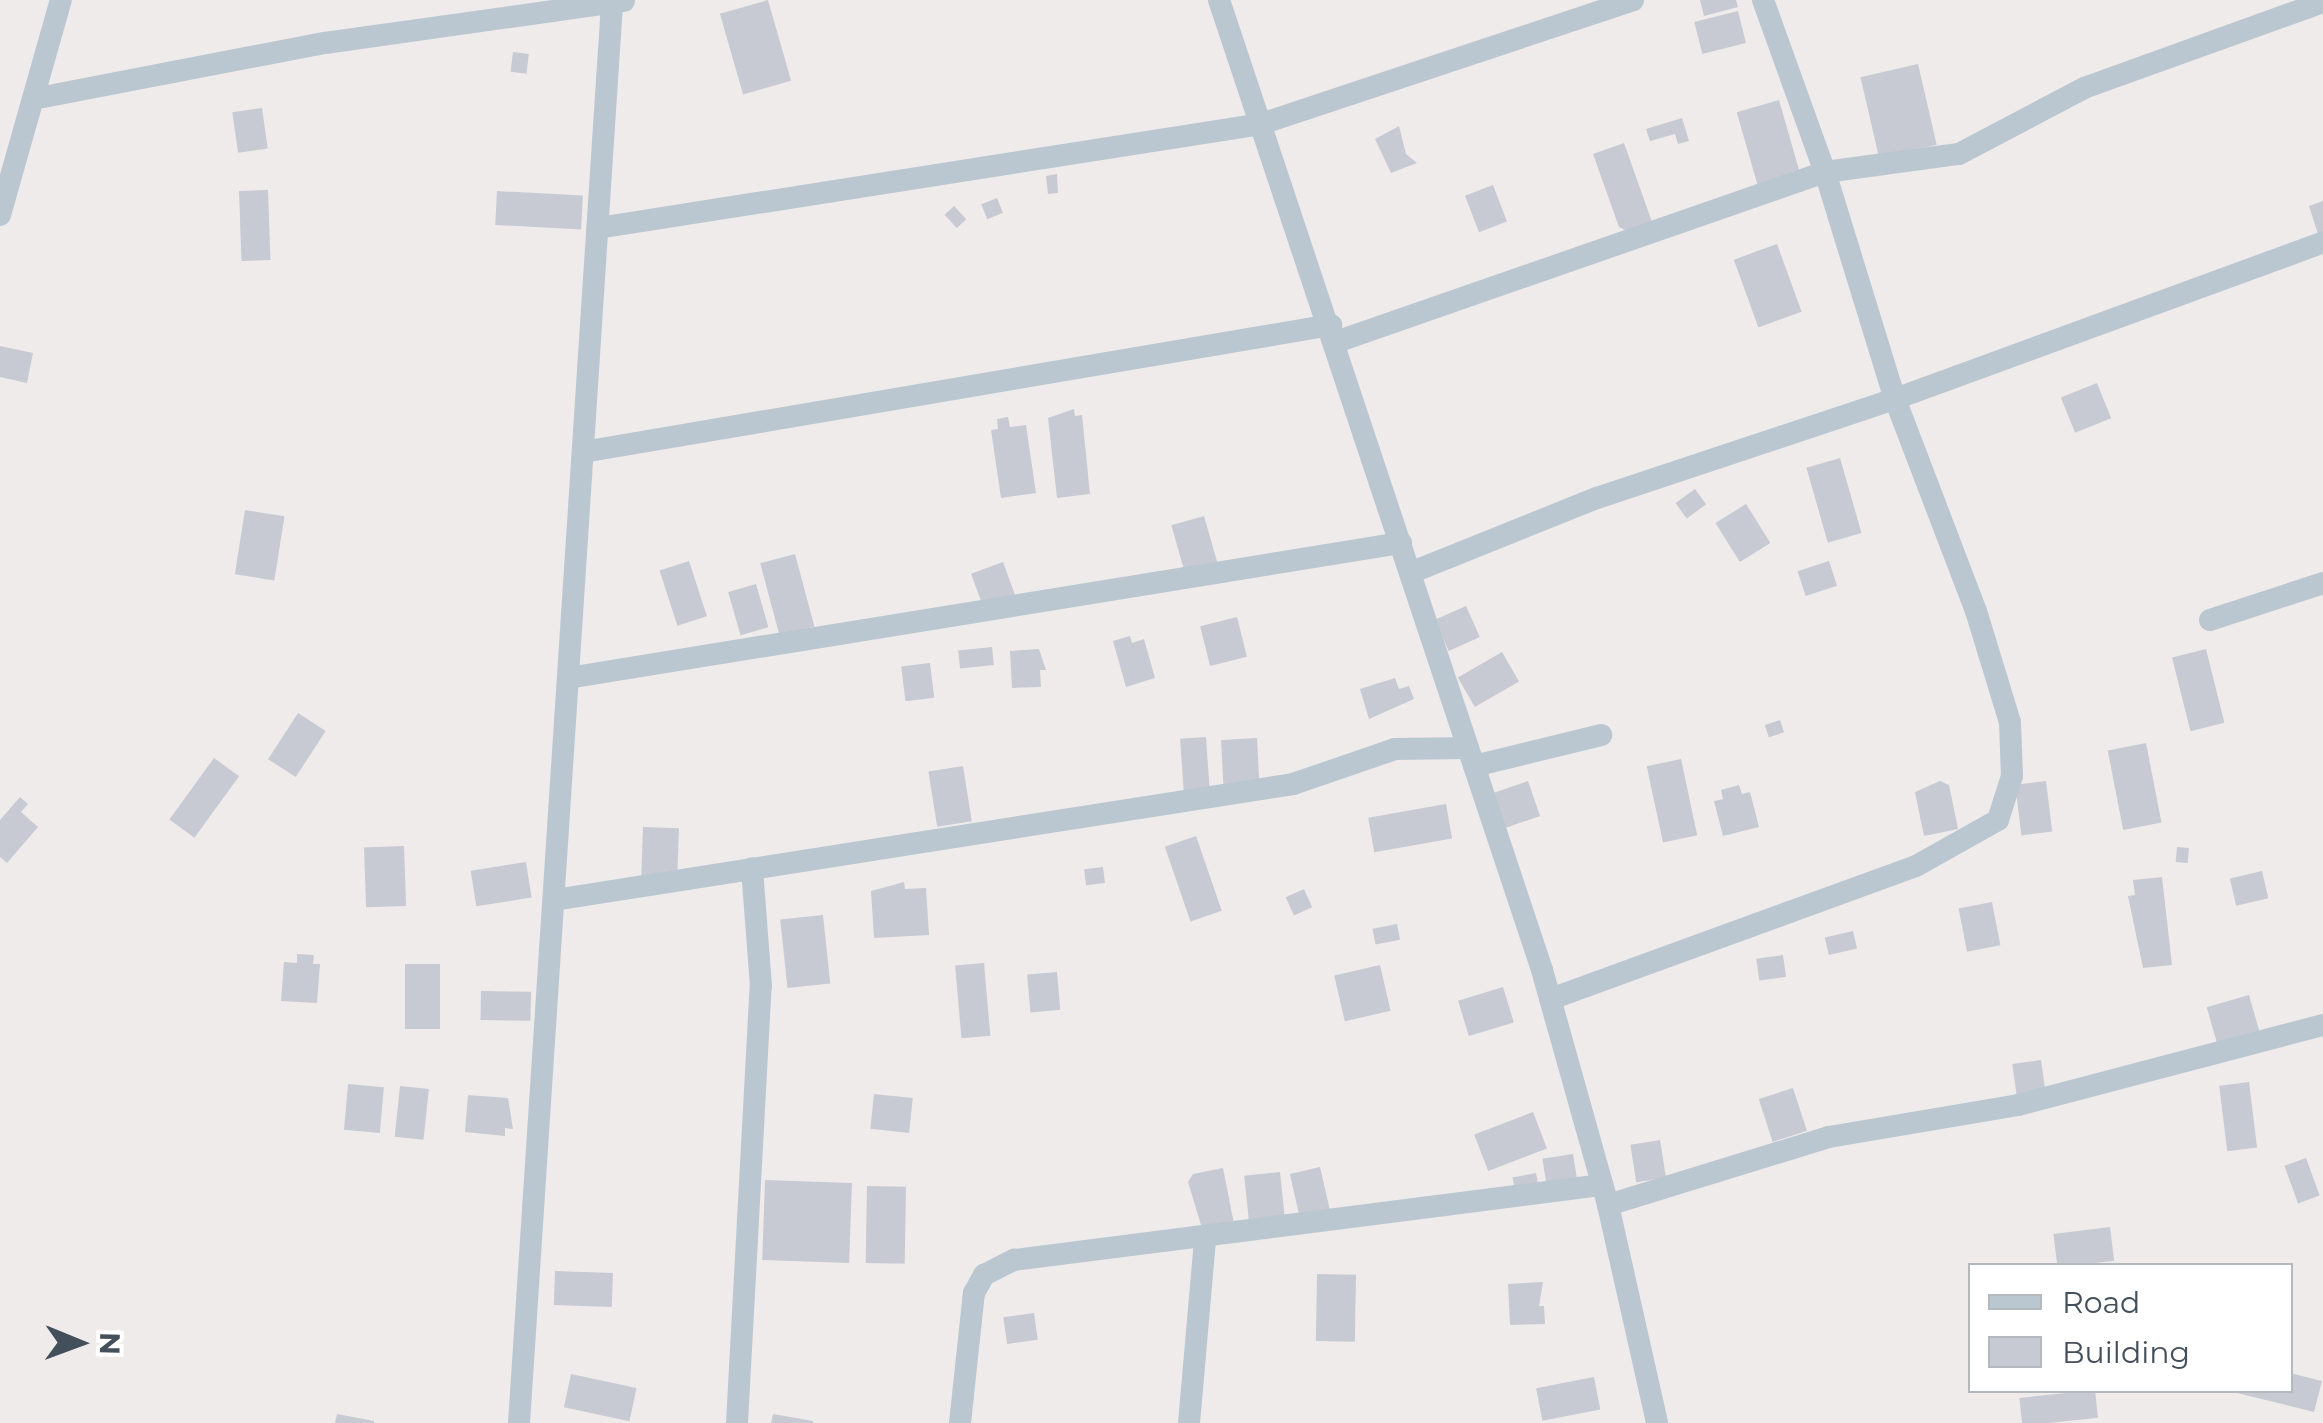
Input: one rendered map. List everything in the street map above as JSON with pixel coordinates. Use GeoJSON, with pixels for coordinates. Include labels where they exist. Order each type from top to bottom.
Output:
{"type":"FeatureCollection","features":[{"type":"Feature","properties":{"kind":"street"},"geometry":{"type":"LineString","coordinates":[[0,216],[61,0]]}},
{"type":"Feature","properties":{"kind":"street"},"geometry":{"type":"LineString","coordinates":[[1219,0],[1333,333],[1550,999],[1605,1195],[1657,1423]]}},
{"type":"Feature","properties":{"kind":"street"},"geometry":{"type":"LineString","coordinates":[[598,228],[1261,124],[1634,0]]}},
{"type":"Feature","properties":{"kind":"street"},"geometry":{"type":"LineString","coordinates":[[1550,999],[1916,866],[1998,820],[2012,776],[2010,722],[1976,611],[1895,400],[1825,172],[1763,0]]}},
{"type":"Feature","properties":{"kind":"street"},"geometry":{"type":"LineString","coordinates":[[33,99],[325,43],[619,2],[598,228],[520,1423]]}},
{"type":"Feature","properties":{"kind":"street"},"geometry":{"type":"LineString","coordinates":[[583,452],[1333,333],[1825,172],[1959,154],[2084,88],[2319,8]]}},
{"type":"Feature","properties":{"kind":"street"},"geometry":{"type":"LineString","coordinates":[[1410,573],[1596,498],[1895,400],[2323,242]]}},
{"type":"Feature","properties":{"kind":"street"},"geometry":{"type":"LineString","coordinates":[[568,678],[1400,543]]}},
{"type":"Feature","properties":{"kind":"street"},"geometry":{"type":"LineString","coordinates":[[2210,620],[2323,583]]}},
{"type":"Feature","properties":{"kind":"street"},"geometry":{"type":"LineString","coordinates":[[554,900],[1293,784],[1395,748],[1471,757],[1601,735]]}},
{"type":"Feature","properties":{"kind":"street"},"geometry":{"type":"LineString","coordinates":[[737,1423],[760,986],[752,868]]}},
{"type":"Feature","properties":{"kind":"street"},"geometry":{"type":"LineString","coordinates":[[960,1423],[974,1293],[984,1274],[1014,1260],[1605,1195],[1828,1137],[2018,1105],[2323,1025]]}},
{"type":"Feature","properties":{"kind":"street"},"geometry":{"type":"LineString","coordinates":[[1189,1423],[1205,1240]]}},
{"type":"Feature","properties":{"kind":"building"},"geometry":{"type":"Polygon","coordinates":[[[768,0],[791,81],[743,95],[720,14],[768,0]]]}},
{"type":"Feature","properties":{"kind":"building"},"geometry":{"type":"Polygon","coordinates":[[[1700,0],[1736,0],[1738,7],[1704,16],[1700,0]]]}},
{"type":"Feature","properties":{"kind":"building"},"geometry":{"type":"Polygon","coordinates":[[[1738,11],[1746,43],[1702,54],[1694,22],[1738,11]]]}},
{"type":"Feature","properties":{"kind":"building"},"geometry":{"type":"Polygon","coordinates":[[[513,52],[529,54],[526,74],[511,72],[513,52]]]}},
{"type":"Feature","properties":{"kind":"building"},"geometry":{"type":"Polygon","coordinates":[[[1918,64],[1937,145],[1879,158],[1861,77],[1918,64]]]}},
{"type":"Feature","properties":{"kind":"building"},"geometry":{"type":"Polygon","coordinates":[[[1779,100],[1800,173],[1758,185],[1737,112],[1779,100]]]}},
{"type":"Feature","properties":{"kind":"building"},"geometry":{"type":"Polygon","coordinates":[[[262,108],[268,149],[238,153],[232,112],[262,108]]]}},
{"type":"Feature","properties":{"kind":"building"},"geometry":{"type":"Polygon","coordinates":[[[1682,118],[1689,141],[1678,144],[1675,134],[1650,141],[1646,129],[1682,118]]]}},
{"type":"Feature","properties":{"kind":"building"},"geometry":{"type":"Polygon","coordinates":[[[1399,126],[1406,154],[1417,163],[1391,173],[1375,139],[1399,126]]]}},
{"type":"Feature","properties":{"kind":"building"},"geometry":{"type":"Polygon","coordinates":[[[1624,143],[1652,222],[1627,231],[1619,227],[1593,154],[1624,143]]]}},
{"type":"Feature","properties":{"kind":"building"},"geometry":{"type":"Polygon","coordinates":[[[1057,174],[1058,193],[1048,194],[1046,176],[1057,174]]]}},
{"type":"Feature","properties":{"kind":"building"},"geometry":{"type":"Polygon","coordinates":[[[1493,185],[1507,221],[1479,232],[1465,196],[1493,185]]]}},
{"type":"Feature","properties":{"kind":"building"},"geometry":{"type":"Polygon","coordinates":[[[268,190],[270,260],[241,261],[239,191],[268,190]]]}},
{"type":"Feature","properties":{"kind":"building"},"geometry":{"type":"Polygon","coordinates":[[[497,191],[583,196],[581,229],[495,225],[497,191]]]}},
{"type":"Feature","properties":{"kind":"building"},"geometry":{"type":"Polygon","coordinates":[[[997,198],[1003,213],[987,219],[981,204],[997,198]]]}},
{"type":"Feature","properties":{"kind":"building"},"geometry":{"type":"Polygon","coordinates":[[[2323,201],[2323,236],[2319,237],[2309,206],[2323,201]]]}},
{"type":"Feature","properties":{"kind":"building"},"geometry":{"type":"Polygon","coordinates":[[[954,206],[966,219],[957,228],[944,215],[954,206]]]}},
{"type":"Feature","properties":{"kind":"building"},"geometry":{"type":"Polygon","coordinates":[[[1777,244],[1802,312],[1758,327],[1734,260],[1777,244]]]}},
{"type":"Feature","properties":{"kind":"building"},"geometry":{"type":"Polygon","coordinates":[[[0,346],[33,353],[27,383],[0,377],[0,346]]]}},
{"type":"Feature","properties":{"kind":"building"},"geometry":{"type":"Polygon","coordinates":[[[2097,383],[2111,418],[2075,433],[2061,398],[2097,383]]]}},
{"type":"Feature","properties":{"kind":"building"},"geometry":{"type":"Polygon","coordinates":[[[1074,409],[1075,416],[1082,415],[1090,494],[1057,498],[1048,418],[1074,409]]]}},
{"type":"Feature","properties":{"kind":"building"},"geometry":{"type":"Polygon","coordinates":[[[1008,417],[1010,427],[1026,425],[1036,493],[1001,498],[991,430],[998,429],[997,419],[1008,417]]]}},
{"type":"Feature","properties":{"kind":"building"},"geometry":{"type":"Polygon","coordinates":[[[1840,458],[1861,533],[1828,543],[1806,468],[1840,458]]]}},
{"type":"Feature","properties":{"kind":"building"},"geometry":{"type":"Polygon","coordinates":[[[1695,489],[1706,504],[1687,518],[1676,503],[1695,489]]]}},
{"type":"Feature","properties":{"kind":"building"},"geometry":{"type":"Polygon","coordinates":[[[1746,504],[1770,543],[1740,562],[1715,523],[1746,504]]]}},
{"type":"Feature","properties":{"kind":"building"},"geometry":{"type":"Polygon","coordinates":[[[245,510],[285,516],[274,580],[235,574],[245,510]]]}},
{"type":"Feature","properties":{"kind":"building"},"geometry":{"type":"Polygon","coordinates":[[[1204,516],[1218,566],[1186,575],[1171,525],[1204,516]]]}},
{"type":"Feature","properties":{"kind":"building"},"geometry":{"type":"Polygon","coordinates":[[[795,554],[814,626],[780,636],[760,563],[795,554]]]}},
{"type":"Feature","properties":{"kind":"building"},"geometry":{"type":"Polygon","coordinates":[[[689,561],[707,616],[677,626],[660,571],[689,561]]]}},
{"type":"Feature","properties":{"kind":"building"},"geometry":{"type":"Polygon","coordinates":[[[1829,561],[1837,586],[1806,596],[1798,571],[1829,561]]]}},
{"type":"Feature","properties":{"kind":"building"},"geometry":{"type":"Polygon","coordinates":[[[1003,562],[1015,595],[983,607],[971,574],[1003,562]]]}},
{"type":"Feature","properties":{"kind":"building"},"geometry":{"type":"Polygon","coordinates":[[[756,584],[768,627],[741,635],[728,592],[756,584]]]}},
{"type":"Feature","properties":{"kind":"building"},"geometry":{"type":"Polygon","coordinates":[[[1466,606],[1480,637],[1449,651],[1435,620],[1466,606]]]}},
{"type":"Feature","properties":{"kind":"building"},"geometry":{"type":"Polygon","coordinates":[[[1237,617],[1247,657],[1210,666],[1200,626],[1237,617]]]}},
{"type":"Feature","properties":{"kind":"building"},"geometry":{"type":"Polygon","coordinates":[[[1130,636],[1132,643],[1144,639],[1155,678],[1126,687],[1113,641],[1130,636]]]}},
{"type":"Feature","properties":{"kind":"building"},"geometry":{"type":"Polygon","coordinates":[[[992,647],[994,665],[960,668],[958,651],[992,647]]]}},
{"type":"Feature","properties":{"kind":"building"},"geometry":{"type":"Polygon","coordinates":[[[1039,649],[1046,670],[1040,670],[1041,687],[1012,688],[1010,651],[1039,649]]]}},
{"type":"Feature","properties":{"kind":"building"},"geometry":{"type":"Polygon","coordinates":[[[2206,649],[2224,723],[2190,731],[2172,657],[2206,649]]]}},
{"type":"Feature","properties":{"kind":"building"},"geometry":{"type":"Polygon","coordinates":[[[1502,652],[1519,681],[1475,707],[1458,678],[1502,652]]]}},
{"type":"Feature","properties":{"kind":"building"},"geometry":{"type":"Polygon","coordinates":[[[930,663],[934,698],[905,701],[901,667],[930,663]]]}},
{"type":"Feature","properties":{"kind":"building"},"geometry":{"type":"Polygon","coordinates":[[[1395,678],[1399,689],[1409,686],[1414,699],[1369,719],[1360,689],[1395,678]]]}},
{"type":"Feature","properties":{"kind":"building"},"geometry":{"type":"Polygon","coordinates":[[[298,713],[326,731],[296,777],[268,759],[298,713]]]}},
{"type":"Feature","properties":{"kind":"building"},"geometry":{"type":"Polygon","coordinates":[[[1780,720],[1784,732],[1769,737],[1765,725],[1780,720]]]}},
{"type":"Feature","properties":{"kind":"building"},"geometry":{"type":"Polygon","coordinates":[[[1206,737],[1210,792],[1184,794],[1180,739],[1206,737]]]}},
{"type":"Feature","properties":{"kind":"building"},"geometry":{"type":"Polygon","coordinates":[[[1257,738],[1259,783],[1223,785],[1221,740],[1257,738]]]}},
{"type":"Feature","properties":{"kind":"building"},"geometry":{"type":"Polygon","coordinates":[[[2146,743],[2161,823],[2123,830],[2108,750],[2146,743]]]}},
{"type":"Feature","properties":{"kind":"building"},"geometry":{"type":"Polygon","coordinates":[[[214,758],[239,776],[194,838],[169,819],[214,758]]]}},
{"type":"Feature","properties":{"kind":"building"},"geometry":{"type":"Polygon","coordinates":[[[1681,759],[1697,835],[1663,843],[1647,766],[1681,759]]]}},
{"type":"Feature","properties":{"kind":"building"},"geometry":{"type":"Polygon","coordinates":[[[963,766],[972,821],[937,827],[928,771],[963,766]]]}},
{"type":"Feature","properties":{"kind":"building"},"geometry":{"type":"Polygon","coordinates":[[[1528,781],[1540,816],[1502,829],[1490,794],[1528,781]]]}},
{"type":"Feature","properties":{"kind":"building"},"geometry":{"type":"Polygon","coordinates":[[[1940,781],[1949,785],[1958,829],[1924,836],[1915,792],[1940,781]]]}},
{"type":"Feature","properties":{"kind":"building"},"geometry":{"type":"Polygon","coordinates":[[[2046,781],[2052,832],[2021,835],[2015,785],[2046,781]]]}},
{"type":"Feature","properties":{"kind":"building"},"geometry":{"type":"Polygon","coordinates":[[[1739,785],[1742,794],[1750,792],[1759,827],[1723,836],[1714,801],[1723,799],[1721,790],[1739,785]]]}},
{"type":"Feature","properties":{"kind":"building"},"geometry":{"type":"Polygon","coordinates":[[[20,797],[28,804],[21,812],[38,827],[7,863],[0,857],[0,820],[20,797]]]}},
{"type":"Feature","properties":{"kind":"building"},"geometry":{"type":"Polygon","coordinates":[[[1446,804],[1452,838],[1374,852],[1368,818],[1446,804]]]}},
{"type":"Feature","properties":{"kind":"building"},"geometry":{"type":"Polygon","coordinates":[[[643,827],[679,828],[677,877],[641,876],[643,827]]]}},
{"type":"Feature","properties":{"kind":"building"},"geometry":{"type":"Polygon","coordinates":[[[1196,836],[1222,911],[1191,921],[1165,847],[1196,836]]]}},
{"type":"Feature","properties":{"kind":"building"},"geometry":{"type":"Polygon","coordinates":[[[404,846],[406,906],[366,907],[364,847],[404,846]]]}},
{"type":"Feature","properties":{"kind":"building"},"geometry":{"type":"Polygon","coordinates":[[[2177,847],[2189,848],[2188,863],[2176,862],[2177,847]]]}},
{"type":"Feature","properties":{"kind":"building"},"geometry":{"type":"Polygon","coordinates":[[[526,862],[532,898],[476,906],[471,871],[526,862]]]}},
{"type":"Feature","properties":{"kind":"building"},"geometry":{"type":"Polygon","coordinates":[[[1103,867],[1105,883],[1086,885],[1084,869],[1103,867]]]}},
{"type":"Feature","properties":{"kind":"building"},"geometry":{"type":"Polygon","coordinates":[[[2262,871],[2268,898],[2236,906],[2230,878],[2262,871]]]}},
{"type":"Feature","properties":{"kind":"building"},"geometry":{"type":"Polygon","coordinates":[[[2162,877],[2172,965],[2143,968],[2128,896],[2135,895],[2133,880],[2162,877]]]}},
{"type":"Feature","properties":{"kind":"building"},"geometry":{"type":"Polygon","coordinates":[[[904,882],[905,889],[926,888],[929,935],[874,938],[871,891],[904,882]]]}},
{"type":"Feature","properties":{"kind":"building"},"geometry":{"type":"Polygon","coordinates":[[[1304,889],[1312,907],[1294,915],[1286,897],[1304,889]]]}},
{"type":"Feature","properties":{"kind":"building"},"geometry":{"type":"Polygon","coordinates":[[[1992,902],[2000,945],[1967,952],[1959,908],[1992,902]]]}},
{"type":"Feature","properties":{"kind":"building"},"geometry":{"type":"Polygon","coordinates":[[[823,915],[830,984],[787,988],[780,919],[823,915]]]}},
{"type":"Feature","properties":{"kind":"building"},"geometry":{"type":"Polygon","coordinates":[[[1397,924],[1400,940],[1376,944],[1372,929],[1397,924]]]}},
{"type":"Feature","properties":{"kind":"building"},"geometry":{"type":"Polygon","coordinates":[[[1853,931],[1857,949],[1829,955],[1825,938],[1853,931]]]}},
{"type":"Feature","properties":{"kind":"building"},"geometry":{"type":"Polygon","coordinates":[[[297,954],[314,955],[313,964],[320,964],[317,1003],[281,1001],[284,962],[297,963],[297,954]]]}},
{"type":"Feature","properties":{"kind":"building"},"geometry":{"type":"Polygon","coordinates":[[[1783,955],[1786,977],[1759,981],[1756,959],[1783,955]]]}},
{"type":"Feature","properties":{"kind":"building"},"geometry":{"type":"Polygon","coordinates":[[[984,963],[990,1036],[961,1038],[955,966],[984,963]]]}},
{"type":"Feature","properties":{"kind":"building"},"geometry":{"type":"Polygon","coordinates":[[[405,964],[440,964],[440,1029],[405,1029],[405,964]]]}},
{"type":"Feature","properties":{"kind":"building"},"geometry":{"type":"Polygon","coordinates":[[[1380,965],[1391,1011],[1345,1021],[1334,976],[1380,965]]]}},
{"type":"Feature","properties":{"kind":"building"},"geometry":{"type":"Polygon","coordinates":[[[1057,972],[1060,1010],[1030,1012],[1027,975],[1057,972]]]}},
{"type":"Feature","properties":{"kind":"building"},"geometry":{"type":"Polygon","coordinates":[[[1503,987],[1514,1022],[1469,1036],[1458,1001],[1503,987]]]}},
{"type":"Feature","properties":{"kind":"building"},"geometry":{"type":"Polygon","coordinates":[[[481,991],[531,992],[530,1021],[480,1020],[481,991]]]}},
{"type":"Feature","properties":{"kind":"building"},"geometry":{"type":"Polygon","coordinates":[[[2249,995],[2259,1031],[2217,1043],[2207,1007],[2249,995]]]}},
{"type":"Feature","properties":{"kind":"building"},"geometry":{"type":"Polygon","coordinates":[[[2041,1060],[2046,1094],[2017,1098],[2012,1064],[2041,1060]]]}},
{"type":"Feature","properties":{"kind":"building"},"geometry":{"type":"Polygon","coordinates":[[[2249,1082],[2257,1148],[2227,1151],[2219,1086],[2249,1082]]]}},
{"type":"Feature","properties":{"kind":"building"},"geometry":{"type":"Polygon","coordinates":[[[348,1084],[384,1087],[380,1133],[344,1130],[348,1084]]]}},
{"type":"Feature","properties":{"kind":"building"},"geometry":{"type":"Polygon","coordinates":[[[400,1086],[429,1089],[424,1140],[395,1137],[400,1086]]]}},
{"type":"Feature","properties":{"kind":"building"},"geometry":{"type":"Polygon","coordinates":[[[1793,1088],[1807,1131],[1773,1142],[1759,1099],[1793,1088]]]}},
{"type":"Feature","properties":{"kind":"building"},"geometry":{"type":"Polygon","coordinates":[[[874,1094],[913,1098],[909,1133],[870,1129],[874,1094]]]}},
{"type":"Feature","properties":{"kind":"building"},"geometry":{"type":"Polygon","coordinates":[[[468,1095],[508,1098],[513,1129],[505,1128],[505,1136],[465,1132],[468,1095]]]}},
{"type":"Feature","properties":{"kind":"building"},"geometry":{"type":"Polygon","coordinates":[[[1533,1112],[1547,1148],[1488,1171],[1474,1135],[1533,1112]]]}},
{"type":"Feature","properties":{"kind":"building"},"geometry":{"type":"Polygon","coordinates":[[[1660,1140],[1666,1178],[1636,1182],[1630,1145],[1660,1140]]]}},
{"type":"Feature","properties":{"kind":"building"},"geometry":{"type":"Polygon","coordinates":[[[1573,1154],[1578,1186],[1547,1190],[1542,1159],[1573,1154]]]}},
{"type":"Feature","properties":{"kind":"building"},"geometry":{"type":"Polygon","coordinates":[[[2306,1158],[2320,1196],[2298,1203],[2284,1166],[2306,1158]]]}},
{"type":"Feature","properties":{"kind":"building"},"geometry":{"type":"Polygon","coordinates":[[[1320,1167],[1331,1217],[1301,1224],[1290,1174],[1320,1167]]]}},
{"type":"Feature","properties":{"kind":"building"},"geometry":{"type":"Polygon","coordinates":[[[1223,1168],[1235,1229],[1204,1235],[1188,1182],[1193,1174],[1223,1168]]]}},
{"type":"Feature","properties":{"kind":"building"},"geometry":{"type":"Polygon","coordinates":[[[1280,1172],[1286,1225],[1250,1228],[1244,1176],[1280,1172]]]}},
{"type":"Feature","properties":{"kind":"building"},"geometry":{"type":"Polygon","coordinates":[[[1536,1173],[1539,1188],[1515,1192],[1512,1178],[1536,1173]]]}},
{"type":"Feature","properties":{"kind":"building"},"geometry":{"type":"Polygon","coordinates":[[[765,1180],[852,1183],[849,1263],[762,1260],[765,1180]]]}},
{"type":"Feature","properties":{"kind":"building"},"geometry":{"type":"Polygon","coordinates":[[[867,1186],[906,1187],[905,1264],[866,1263],[867,1186]]]}},
{"type":"Feature","properties":{"kind":"building"},"geometry":{"type":"Polygon","coordinates":[[[2110,1227],[2114,1261],[2057,1263],[2053,1234],[2110,1227]]]}},
{"type":"Feature","properties":{"kind":"building"},"geometry":{"type":"Polygon","coordinates":[[[555,1271],[613,1273],[612,1307],[554,1305],[555,1271]]]}},
{"type":"Feature","properties":{"kind":"building"},"geometry":{"type":"Polygon","coordinates":[[[1317,1274],[1356,1275],[1355,1342],[1316,1341],[1317,1274]]]}},
{"type":"Feature","properties":{"kind":"building"},"geometry":{"type":"Polygon","coordinates":[[[1543,1282],[1539,1306],[1544,1306],[1545,1324],[1510,1325],[1508,1284],[1543,1282]]]}},
{"type":"Feature","properties":{"kind":"building"},"geometry":{"type":"Polygon","coordinates":[[[1034,1313],[1038,1340],[1007,1344],[1003,1317],[1034,1313]]]}},
{"type":"Feature","properties":{"kind":"building"},"geometry":{"type":"Polygon","coordinates":[[[571,1374],[637,1388],[629,1421],[564,1407],[571,1374]]]}},
{"type":"Feature","properties":{"kind":"building"},"geometry":{"type":"Polygon","coordinates":[[[2293,1374],[2322,1381],[2314,1412],[2237,1393],[2293,1393],[2293,1374]]]}},
{"type":"Feature","properties":{"kind":"building"},"geometry":{"type":"Polygon","coordinates":[[[1594,1377],[1600,1409],[1542,1421],[1536,1388],[1594,1377]]]}},
{"type":"Feature","properties":{"kind":"building"},"geometry":{"type":"Polygon","coordinates":[[[2095,1393],[2098,1418],[2022,1423],[2019,1398],[2095,1393]]]}},
{"type":"Feature","properties":{"kind":"building"},"geometry":{"type":"Polygon","coordinates":[[[337,1414],[374,1421],[374,1423],[335,1423],[337,1414]]]}},
{"type":"Feature","properties":{"kind":"building"},"geometry":{"type":"Polygon","coordinates":[[[773,1414],[813,1421],[813,1423],[771,1423],[773,1414]]]}}]}
